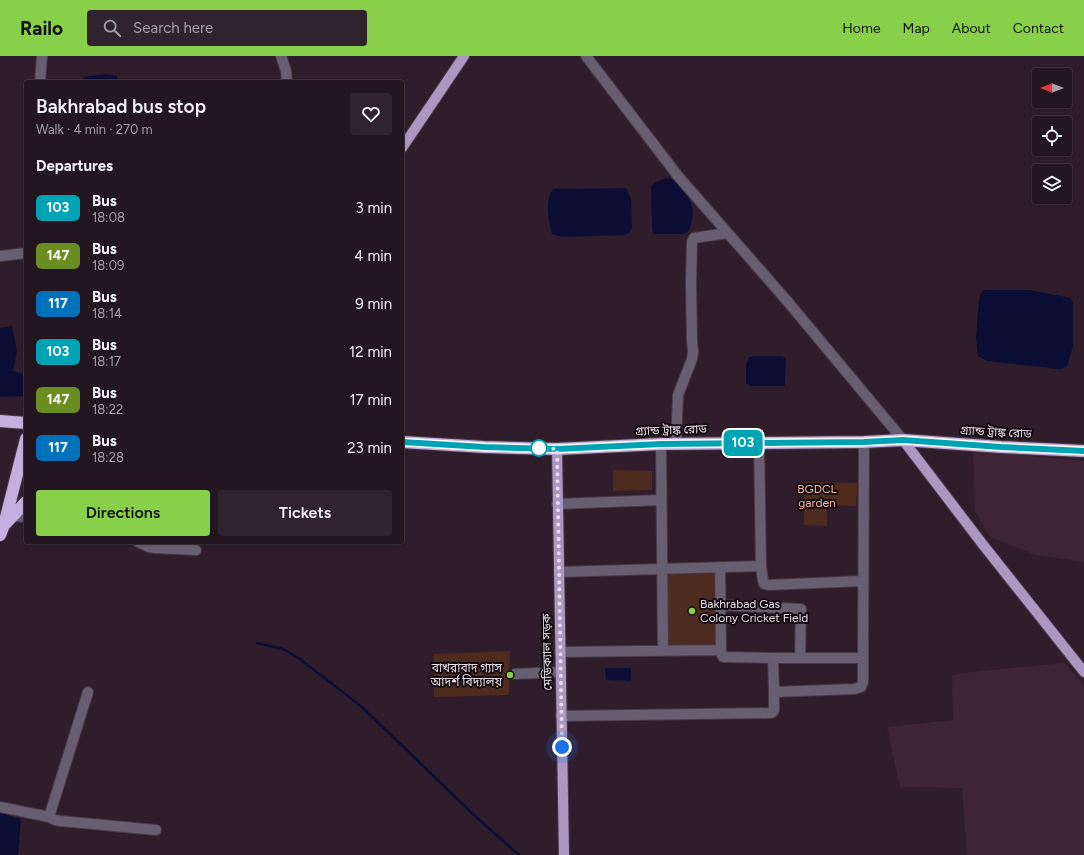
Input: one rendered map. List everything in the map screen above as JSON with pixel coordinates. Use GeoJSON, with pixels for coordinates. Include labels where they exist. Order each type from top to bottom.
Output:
{"type":"FeatureCollection","features":[{"type":"Feature","properties":{"kind":"highway"},"geometry":{"type":"LineString","coordinates":[[0,421],[24,423]]}},
{"type":"Feature","properties":{"kind":"highway","name":"গ্র্যান্ড ট্রাঙ্ক রোড"},"geometry":{"type":"LineString","coordinates":[[404,442],[484,447],[557,449],[661,444],[864,442],[903,440],[1084,451]]}},
{"type":"Feature","properties":{"kind":"highway"},"geometry":{"type":"LineString","coordinates":[[2,530],[24,447]]}},
{"type":"Feature","properties":{"kind":"highway"},"geometry":{"type":"LineString","coordinates":[[2,530],[24,504]]}},
{"type":"Feature","properties":{"kind":"main road"},"geometry":{"type":"LineString","coordinates":[[404,145],[464,56]]}},
{"type":"Feature","properties":{"kind":"main road"},"geometry":{"type":"LineString","coordinates":[[903,440],[984,546],[1084,672]]}},
{"type":"Feature","properties":{"kind":"main road","name":"মেডিক্যাল সড়ক"},"geometry":{"type":"LineString","coordinates":[[557,449],[564,855]]}},
{"type":"Feature","properties":{"kind":"street"},"geometry":{"type":"LineString","coordinates":[[40,80],[42,56]]}},
{"type":"Feature","properties":{"kind":"street"},"geometry":{"type":"LineString","coordinates":[[281,56],[286,71],[287,80]]}},
{"type":"Feature","properties":{"kind":"street"},"geometry":{"type":"LineString","coordinates":[[586,56],[678,176],[788,302],[903,440]]}},
{"type":"Feature","properties":{"kind":"street"},"geometry":{"type":"LineString","coordinates":[[676,444],[678,395],[692,360],[693,352],[691,284],[692,242],[694,238],[728,233]]}},
{"type":"Feature","properties":{"kind":"street"},"geometry":{"type":"LineString","coordinates":[[0,256],[24,253]]}},
{"type":"Feature","properties":{"kind":"street"},"geometry":{"type":"LineString","coordinates":[[759,442],[761,566],[764,584],[863,581]]}},
{"type":"Feature","properties":{"kind":"street"},"geometry":{"type":"LineString","coordinates":[[774,692],[854,689],[861,687],[863,682],[864,442]]}},
{"type":"Feature","properties":{"kind":"street"},"geometry":{"type":"LineString","coordinates":[[661,444],[664,651]]}},
{"type":"Feature","properties":{"kind":"street"},"geometry":{"type":"LineString","coordinates":[[557,504],[661,500]]}},
{"type":"Feature","properties":{"kind":"street"},"geometry":{"type":"LineString","coordinates":[[13,516],[24,517]]}},
{"type":"Feature","properties":{"kind":"street"},"geometry":{"type":"LineString","coordinates":[[142,544],[155,548],[196,550]]}},
{"type":"Feature","properties":{"kind":"street"},"geometry":{"type":"LineString","coordinates":[[559,572],[761,566]]}},
{"type":"Feature","properties":{"kind":"street"},"geometry":{"type":"LineString","coordinates":[[720,567],[721,650],[723,657],[863,658]]}},
{"type":"Feature","properties":{"kind":"street"},"geometry":{"type":"LineString","coordinates":[[721,606],[801,609],[800,658]]}},
{"type":"Feature","properties":{"kind":"street"},"geometry":{"type":"LineString","coordinates":[[560,652],[721,650]]}},
{"type":"Feature","properties":{"kind":"street"},"geometry":{"type":"LineString","coordinates":[[561,716],[771,713],[774,710],[773,658]]}},
{"type":"Feature","properties":{"kind":"street"},"geometry":{"type":"LineString","coordinates":[[515,674],[560,672]]}},
{"type":"Feature","properties":{"kind":"street"},"geometry":{"type":"LineString","coordinates":[[49,817],[88,692]]}},
{"type":"Feature","properties":{"kind":"street"},"geometry":{"type":"LineString","coordinates":[[0,807],[49,817],[61,821],[156,830]]}},
{"type":"Feature","properties":{"kind":"shaded area"},"geometry":{"type":"Polygon","coordinates":[[[106,74],[117,76],[118,80],[82,80],[84,77],[106,74]]]}},
{"type":"Feature","properties":{"kind":"shaded area"},"geometry":{"type":"Polygon","coordinates":[[[667,178],[673,179],[680,186],[691,202],[693,218],[689,231],[683,234],[653,234],[651,186],[656,182],[667,178]]]}},
{"type":"Feature","properties":{"kind":"shaded area"},"geometry":{"type":"Polygon","coordinates":[[[626,188],[631,199],[632,228],[629,233],[625,235],[562,237],[552,234],[548,204],[551,193],[554,189],[626,188]]]}},
{"type":"Feature","properties":{"kind":"shaded area"},"geometry":{"type":"Polygon","coordinates":[[[983,290],[1029,290],[1071,298],[1073,303],[1073,346],[1067,367],[1058,369],[987,361],[978,356],[976,338],[979,299],[983,290]]]}},
{"type":"Feature","properties":{"kind":"shaded area"},"geometry":{"type":"Polygon","coordinates":[[[12,326],[17,351],[13,371],[24,374],[24,396],[0,397],[0,328],[12,326]]]}},
{"type":"Feature","properties":{"kind":"shaded area"},"geometry":{"type":"Polygon","coordinates":[[[782,356],[786,358],[784,386],[750,386],[746,383],[746,365],[749,357],[782,356]]]}},
{"type":"Feature","properties":{"kind":"shaded area"},"geometry":{"type":"Polygon","coordinates":[[[973,451],[1084,461],[1084,562],[1036,555],[990,537],[975,511],[973,451]]]}},
{"type":"Feature","properties":{"kind":"shaded area"},"geometry":{"type":"Polygon","coordinates":[[[1064,663],[1084,685],[1084,855],[967,855],[962,788],[900,787],[887,727],[953,720],[952,675],[1064,663]]]}},
{"type":"Feature","properties":{"kind":"shaded area"},"geometry":{"type":"Polygon","coordinates":[[[605,668],[631,668],[631,681],[606,680],[605,668]]]}},
{"type":"Feature","properties":{"kind":"shaded area"},"geometry":{"type":"Polygon","coordinates":[[[0,813],[21,819],[18,855],[0,855],[0,813]]]}},
{"type":"Feature","properties":{"kind":"green space"},"geometry":{"type":"Polygon","coordinates":[[[613,470],[652,471],[652,490],[613,491],[613,470]]]}},
{"type":"Feature","properties":{"kind":"green space","name":"BGDCL garden"},"geometry":{"type":"Polygon","coordinates":[[[804,482],[857,483],[856,506],[827,505],[827,526],[804,525],[804,482]]]}},
{"type":"Feature","properties":{"kind":"green space","name":"Bakhrabad Gas Colony Cricket Field"},"geometry":{"type":"Polygon","coordinates":[[[715,573],[716,647],[668,647],[668,574],[715,573]]]}},
{"type":"Feature","properties":{"kind":"green space"},"geometry":{"type":"Polygon","coordinates":[[[510,651],[509,695],[434,697],[434,654],[510,651]]]}},
{"type":"Feature","properties":{"kind":"waterway"},"geometry":{"type":"LineString","coordinates":[[257,643],[283,649],[300,659],[362,707],[475,816],[519,855]]}},
{"type":"Feature","properties":{"kind":"bus line","name":"103"},"geometry":{"type":"LineString","coordinates":[[404,442],[484,447],[557,449],[661,444],[759,442],[807,443],[903,440],[1084,451]]}},
{"type":"Feature","properties":{"kind":"place","name":"Bakhrabad Gas Colony Cricket Field"},"geometry":{"type":"Point","coordinates":[692,611]}},
{"type":"Feature","properties":{"kind":"place","name":"বাখরাবাদ গ্যাস আদর্শ বিদ্যালয়"},"geometry":{"type":"Point","coordinates":[510,675]}},
{"type":"Feature","properties":{"kind":"route"},"geometry":{"type":"LineString","coordinates":[[539,448],[557,449],[562,747]]}}]}
